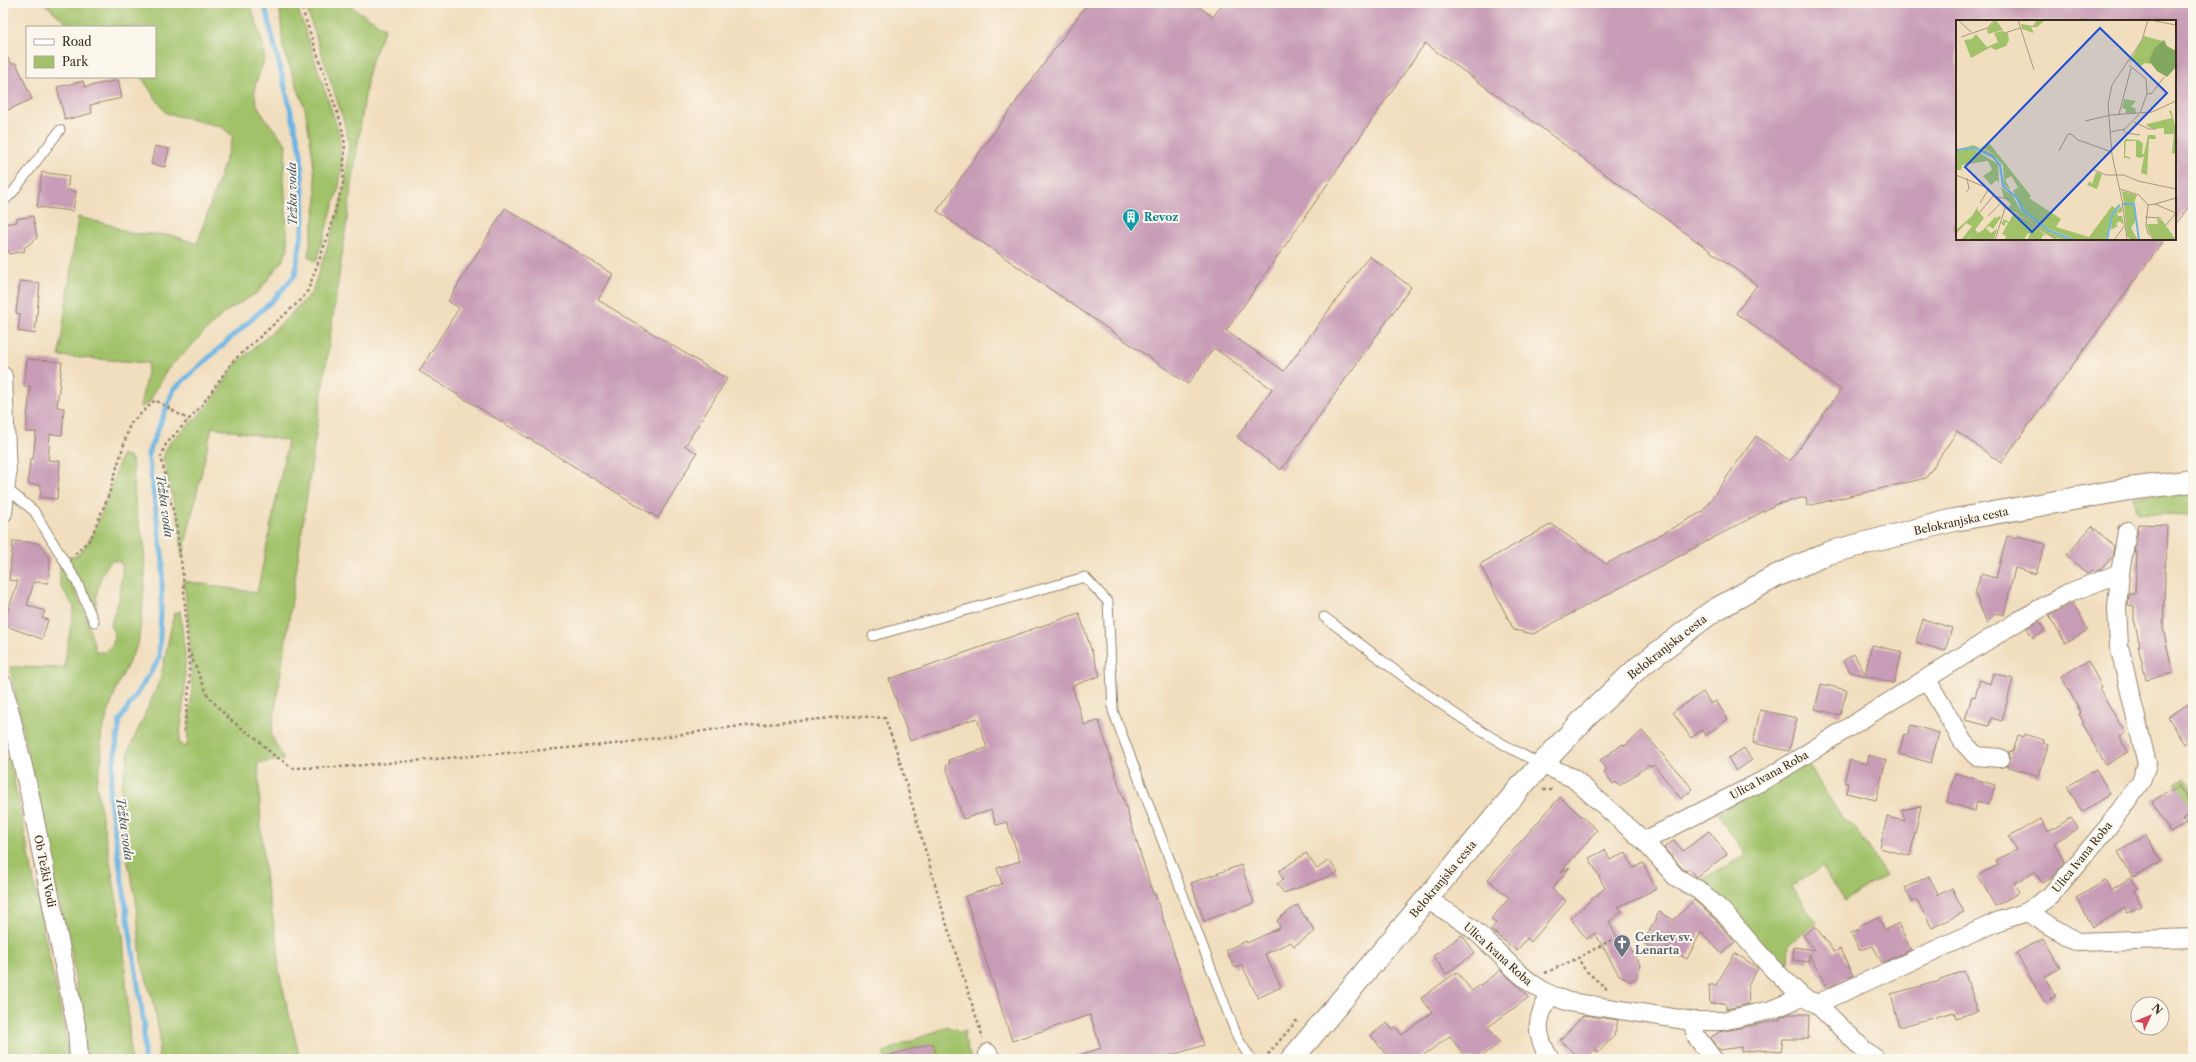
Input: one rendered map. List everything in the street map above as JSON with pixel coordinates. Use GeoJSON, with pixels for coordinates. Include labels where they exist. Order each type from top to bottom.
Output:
{"type":"FeatureCollection","features":[{"type":"Feature","properties":{"kind":"main road","name":"Belokranjska cesta"},"geometry":{"type":"LineString","coordinates":[[1292,1059],[1541,764],[1587,716],[1639,667],[1713,611],[1776,576],[1828,553],[1954,520],[2129,489],[2193,481]]}},
{"type":"Feature","properties":{"kind":"street"},"geometry":{"type":"LineString","coordinates":[[3,376],[6,488],[3,513]]}},
{"type":"Feature","properties":{"kind":"street","name":"Ulica Ivana Roba"},"geometry":{"type":"LineString","coordinates":[[1427,899],[1475,931],[1526,981],[1550,996],[1569,1002],[1692,1021],[1722,1021],[1809,1000],[1999,921],[2027,912],[2050,896],[2108,827],[2141,781],[2147,764],[2119,646],[2117,608],[2120,572],[2127,531]]}},
{"type":"Feature","properties":{"kind":"street","name":"Ulica Ivana Roba"},"geometry":{"type":"LineString","coordinates":[[1644,841],[1768,778],[1927,680],[2020,620],[2066,594],[2120,572]]}},
{"type":"Feature","properties":{"kind":"street"},"geometry":{"type":"LineString","coordinates":[[1927,680],[1963,742],[1976,756],[2000,758]]}},
{"type":"Feature","properties":{"kind":"street","name":"Ob Težki Vodi"},"geometry":{"type":"LineString","coordinates":[[3,684],[31,799],[77,1030],[79,1059]]}},
{"type":"Feature","properties":{"kind":"street"},"geometry":{"type":"LineString","coordinates":[[1541,764],[1573,778],[1644,841],[1676,877],[1700,891],[1723,912],[1770,966],[1876,1059]]}},
{"type":"Feature","properties":{"kind":"street"},"geometry":{"type":"LineString","coordinates":[[2027,912],[2077,942],[2193,938]]}},
{"type":"Feature","properties":{"kind":"street"},"geometry":{"type":"LineString","coordinates":[[1550,996],[1541,1010],[1538,1026],[1542,1046],[1550,1059]]}},
{"type":"Feature","properties":{"kind":"street"},"geometry":{"type":"LineString","coordinates":[[1692,1021],[1696,1036],[1713,1059]]}},
{"type":"Feature","properties":{"kind":"lane"},"geometry":{"type":"LineString","coordinates":[[3,202],[13,192],[60,130]]}},
{"type":"Feature","properties":{"kind":"lane"},"geometry":{"type":"LineString","coordinates":[[6,488],[34,511],[77,582],[94,622]]}},
{"type":"Feature","properties":{"kind":"lane"},"geometry":{"type":"LineString","coordinates":[[873,636],[1085,577],[1108,602],[1113,711],[1238,1039],[1251,1059]]}},
{"type":"Feature","properties":{"kind":"lane"},"geometry":{"type":"LineString","coordinates":[[1324,617],[1450,710],[1508,749],[1541,764]]}},
{"type":"Feature","properties":{"kind":"path"},"geometry":{"type":"LineString","coordinates":[[184,731],[190,681],[183,576],[176,524],[161,457],[166,444],[202,405],[233,361],[285,316],[305,295],[328,236],[343,183],[346,144],[341,123],[300,3]]}},
{"type":"Feature","properties":{"kind":"path"},"geometry":{"type":"LineString","coordinates":[[60,554],[74,555],[91,538],[109,494],[130,424],[155,400],[189,420]]}},
{"type":"Feature","properties":{"kind":"path"},"geometry":{"type":"LineString","coordinates":[[188,649],[208,696],[229,719],[256,738],[272,754],[293,768],[339,767],[608,745],[724,728],[852,716],[885,718],[897,752],[948,929],[989,1056]]}},
{"type":"Feature","properties":{"kind":"path"},"geometry":{"type":"LineString","coordinates":[[1535,790],[1556,790],[1573,778]]}},
{"type":"Feature","properties":{"kind":"path"},"geometry":{"type":"LineString","coordinates":[[1526,981],[1578,958],[1613,939]]}},
{"type":"Feature","properties":{"kind":"path"},"geometry":{"type":"LineString","coordinates":[[1578,958],[1585,970],[1600,986],[1610,992]]}},
{"type":"Feature","properties":{"kind":"green space"},"geometry":{"type":"Polygon","coordinates":[[[44,3],[250,3],[262,41],[264,58],[255,86],[256,102],[264,117],[286,144],[284,177],[288,249],[283,260],[258,292],[224,313],[166,371],[149,403],[140,407],[149,363],[59,356],[78,217],[111,225],[128,233],[171,235],[197,244],[233,137],[222,127],[166,113],[142,78],[156,78],[156,26],[70,26],[44,3]]]}},
{"type":"Feature","properties":{"kind":"green space"},"geometry":{"type":"Polygon","coordinates":[[[277,3],[296,3],[339,133],[342,165],[339,187],[316,262],[308,256],[317,199],[312,151],[305,108],[283,48],[280,10],[277,3]]]}},
{"type":"Feature","properties":{"kind":"green space"},"geometry":{"type":"Polygon","coordinates":[[[305,3],[345,3],[385,28],[369,68],[271,735],[284,760],[258,763],[261,828],[266,883],[278,945],[279,972],[300,1059],[158,1059],[160,1037],[154,1006],[141,960],[136,900],[123,840],[121,787],[130,748],[160,680],[174,614],[180,611],[185,653],[185,689],[179,744],[187,747],[192,686],[189,627],[184,581],[257,593],[288,441],[212,427],[182,558],[180,529],[163,457],[170,442],[199,415],[216,395],[236,364],[282,323],[312,292],[334,226],[345,186],[349,143],[344,122],[305,3]]]}},
{"type":"Feature","properties":{"kind":"green space"},"geometry":{"type":"Polygon","coordinates":[[[122,454],[132,459],[136,512],[144,543],[145,575],[142,615],[138,644],[117,686],[101,735],[102,758],[96,783],[123,935],[131,1059],[86,1059],[70,942],[50,867],[10,667],[64,668],[74,607],[60,585],[60,559],[85,613],[96,652],[105,652],[113,644],[115,634],[110,626],[119,599],[123,567],[119,561],[110,561],[99,582],[96,605],[90,606],[87,591],[67,557],[76,556],[90,539],[97,525],[122,454]]]}},
{"type":"Feature","properties":{"kind":"green space"},"geometry":{"type":"Polygon","coordinates":[[[2193,488],[2193,536],[2190,515],[2138,513],[2133,497],[2193,488]]]}},
{"type":"Feature","properties":{"kind":"green space"},"geometry":{"type":"Polygon","coordinates":[[[3,759],[9,759],[14,781],[61,1011],[69,1059],[3,1059],[3,759]]]}},
{"type":"Feature","properties":{"kind":"green space"},"geometry":{"type":"Polygon","coordinates":[[[1807,763],[1844,821],[1857,830],[1886,875],[1844,901],[1822,867],[1791,886],[1816,923],[1789,944],[1788,962],[1779,963],[1703,879],[1746,855],[1717,813],[1807,763]]]}},
{"type":"Feature","properties":{"kind":"green space"},"geometry":{"type":"Polygon","coordinates":[[[2185,778],[2193,790],[2193,817],[2174,784],[2185,778]]]}},
{"type":"Feature","properties":{"kind":"green space"},"geometry":{"type":"Polygon","coordinates":[[[947,1027],[956,1029],[959,1032],[965,1031],[964,1038],[971,1059],[885,1059],[883,1052],[947,1027]]]}},
{"type":"Feature","properties":{"kind":"building","name":"Revoz"},"geometry":{"type":"Polygon","coordinates":[[[1088,3],[1194,3],[1213,17],[1223,3],[2193,3],[2193,201],[2176,224],[2176,20],[1956,20],[1956,240],[2164,240],[2001,463],[1957,431],[1926,478],[1807,506],[1806,497],[1777,504],[1533,634],[1514,630],[1480,564],[1552,524],[1606,564],[1702,512],[1756,436],[1790,461],[1841,390],[1736,313],[1757,285],[1425,43],[1226,331],[1284,371],[1369,256],[1411,287],[1281,470],[1237,437],[1272,389],[1214,348],[1188,384],[937,211],[1088,3]]]}},
{"type":"Feature","properties":{"kind":"building"},"geometry":{"type":"Polygon","coordinates":[[[3,51],[12,64],[16,63],[32,99],[8,110],[3,98],[3,51]]]}},
{"type":"Feature","properties":{"kind":"building"},"geometry":{"type":"Polygon","coordinates":[[[118,80],[122,98],[90,105],[92,113],[65,120],[57,87],[83,81],[85,87],[118,80]]]}},
{"type":"Feature","properties":{"kind":"building"},"geometry":{"type":"Polygon","coordinates":[[[155,146],[169,149],[165,167],[151,164],[155,146]]]}},
{"type":"Feature","properties":{"kind":"building"},"geometry":{"type":"Polygon","coordinates":[[[42,172],[69,176],[67,190],[76,191],[73,211],[37,207],[42,172]]]}},
{"type":"Feature","properties":{"kind":"building"},"geometry":{"type":"Polygon","coordinates":[[[505,208],[613,274],[598,300],[727,379],[685,446],[697,453],[658,518],[419,371],[459,308],[448,301],[505,208]]]}},
{"type":"Feature","properties":{"kind":"building"},"geometry":{"type":"Polygon","coordinates":[[[33,216],[37,238],[24,248],[25,251],[9,254],[8,250],[3,251],[3,224],[17,222],[16,219],[33,216]]]}},
{"type":"Feature","properties":{"kind":"building"},"geometry":{"type":"Polygon","coordinates":[[[20,281],[40,283],[35,334],[18,331],[20,314],[16,313],[20,281]]]}},
{"type":"Feature","properties":{"kind":"building"},"geometry":{"type":"Polygon","coordinates":[[[27,359],[62,362],[57,407],[64,408],[62,435],[50,434],[48,460],[60,461],[57,499],[40,497],[41,485],[28,484],[30,459],[33,459],[36,432],[26,432],[30,386],[24,386],[27,359]]]}},
{"type":"Feature","properties":{"kind":"building"},"geometry":{"type":"Polygon","coordinates":[[[2139,524],[2167,525],[2163,629],[2173,673],[2146,679],[2138,646],[2140,646],[2134,619],[2134,607],[2128,606],[2129,594],[2135,594],[2137,552],[2134,552],[2139,524]]]}},
{"type":"Feature","properties":{"kind":"building"},"geometry":{"type":"Polygon","coordinates":[[[2092,526],[2114,546],[2112,557],[2101,569],[2095,572],[2093,570],[2087,574],[2066,555],[2092,526]]]}},
{"type":"Feature","properties":{"kind":"building"},"geometry":{"type":"Polygon","coordinates":[[[2007,536],[2017,538],[2018,536],[2045,544],[2036,574],[2015,568],[2004,615],[1995,613],[1987,623],[1975,594],[1981,574],[1996,578],[2007,536]]]}},
{"type":"Feature","properties":{"kind":"building"},"geometry":{"type":"Polygon","coordinates":[[[13,541],[38,543],[50,559],[48,583],[34,582],[27,605],[45,611],[42,618],[48,620],[42,639],[3,625],[18,581],[9,580],[13,541]]]}},
{"type":"Feature","properties":{"kind":"building"},"geometry":{"type":"Polygon","coordinates":[[[2073,603],[2088,630],[2065,643],[2049,616],[2073,603]]]}},
{"type":"Feature","properties":{"kind":"building"},"geometry":{"type":"Polygon","coordinates":[[[1079,613],[1100,676],[1072,686],[1084,725],[1099,721],[1153,894],[1155,894],[1204,1045],[1160,1059],[1078,1059],[1077,1056],[1101,1048],[1090,1015],[1012,1041],[965,896],[1002,884],[997,868],[1020,861],[1007,822],[996,825],[991,810],[963,819],[946,766],[950,764],[948,760],[987,748],[977,718],[910,741],[889,679],[1079,613]]]}},
{"type":"Feature","properties":{"kind":"building"},"geometry":{"type":"Polygon","coordinates":[[[1923,619],[1952,628],[1945,651],[1916,642],[1923,619]]]}},
{"type":"Feature","properties":{"kind":"building"},"geometry":{"type":"Polygon","coordinates":[[[2039,621],[2045,631],[2033,638],[2027,628],[2039,621]]]}},
{"type":"Feature","properties":{"kind":"building"},"geometry":{"type":"Polygon","coordinates":[[[1872,645],[1902,652],[1894,683],[1850,672],[1843,661],[1854,654],[1865,674],[1872,645]]]}},
{"type":"Feature","properties":{"kind":"building"},"geometry":{"type":"Polygon","coordinates":[[[2088,661],[2102,687],[2099,688],[2125,733],[2119,737],[2128,752],[2106,765],[2082,724],[2084,723],[2079,714],[2081,713],[2061,676],[2088,661]]]}},
{"type":"Feature","properties":{"kind":"building"},"geometry":{"type":"Polygon","coordinates":[[[1993,673],[2013,679],[2002,721],[1991,718],[1989,726],[1965,720],[1972,696],[1975,697],[1980,680],[1990,684],[1993,673]]]}},
{"type":"Feature","properties":{"kind":"building"},"geometry":{"type":"Polygon","coordinates":[[[1821,684],[1847,690],[1840,715],[1815,709],[1821,684]]]}},
{"type":"Feature","properties":{"kind":"building"},"geometry":{"type":"Polygon","coordinates":[[[1703,692],[1711,704],[1716,701],[1728,719],[1705,736],[1702,730],[1691,738],[1673,712],[1703,692]]]}},
{"type":"Feature","properties":{"kind":"building"},"geometry":{"type":"Polygon","coordinates":[[[2193,701],[2193,738],[2185,744],[2168,717],[2193,701]]]}},
{"type":"Feature","properties":{"kind":"building"},"geometry":{"type":"Polygon","coordinates":[[[1760,710],[1797,718],[1789,751],[1753,743],[1760,710]]]}},
{"type":"Feature","properties":{"kind":"building"},"geometry":{"type":"Polygon","coordinates":[[[1911,725],[1939,733],[1931,763],[1899,754],[1904,734],[1908,735],[1911,725]]]}},
{"type":"Feature","properties":{"kind":"building"},"geometry":{"type":"Polygon","coordinates":[[[1642,731],[1693,789],[1681,799],[1654,765],[1651,767],[1649,765],[1619,786],[1616,782],[1613,784],[1604,772],[1607,770],[1600,760],[1623,744],[1625,746],[1642,731]]]}},
{"type":"Feature","properties":{"kind":"building"},"geometry":{"type":"Polygon","coordinates":[[[2025,734],[2044,740],[2043,743],[2048,745],[2039,776],[2006,766],[2010,759],[2009,751],[2013,752],[2018,735],[2024,737],[2025,734]]]}},
{"type":"Feature","properties":{"kind":"building"},"geometry":{"type":"Polygon","coordinates":[[[1744,748],[1752,760],[1736,771],[1728,758],[1744,748]]]}},
{"type":"Feature","properties":{"kind":"building"},"geometry":{"type":"Polygon","coordinates":[[[1869,755],[1886,760],[1876,800],[1846,793],[1848,783],[1844,782],[1850,760],[1867,764],[1869,755]]]}},
{"type":"Feature","properties":{"kind":"building"},"geometry":{"type":"Polygon","coordinates":[[[2096,769],[2110,794],[2082,812],[2067,786],[2096,769]]]}},
{"type":"Feature","properties":{"kind":"building"},"geometry":{"type":"Polygon","coordinates":[[[1955,773],[1995,785],[1989,805],[1977,801],[1975,811],[1947,802],[1955,773]]]}},
{"type":"Feature","properties":{"kind":"building"},"geometry":{"type":"Polygon","coordinates":[[[2179,786],[2193,810],[2193,814],[2183,819],[2186,823],[2170,832],[2152,801],[2179,786]]]}},
{"type":"Feature","properties":{"kind":"building"},"geometry":{"type":"Polygon","coordinates":[[[1560,797],[1597,830],[1561,872],[1570,867],[1552,889],[1566,901],[1531,942],[1527,938],[1517,951],[1491,930],[1496,923],[1491,919],[1509,898],[1488,879],[1560,797]]]}},
{"type":"Feature","properties":{"kind":"building"},"geometry":{"type":"Polygon","coordinates":[[[1921,806],[1910,856],[1880,848],[1887,817],[1905,821],[1902,810],[1921,806]]]}},
{"type":"Feature","properties":{"kind":"building"},"geometry":{"type":"Polygon","coordinates":[[[2071,818],[2078,828],[2054,843],[2065,862],[2052,877],[2042,883],[2035,872],[2014,883],[2019,893],[1995,906],[1978,875],[1998,865],[1996,860],[2017,850],[2009,837],[2041,819],[2048,832],[2071,818]]]}},
{"type":"Feature","properties":{"kind":"building"},"geometry":{"type":"Polygon","coordinates":[[[1709,831],[1727,854],[1697,877],[1689,868],[1686,871],[1683,869],[1664,848],[1674,840],[1683,851],[1709,831]]]}},
{"type":"Feature","properties":{"kind":"building"},"geometry":{"type":"Polygon","coordinates":[[[2146,835],[2161,861],[2133,877],[2118,852],[2146,835]]]}},
{"type":"Feature","properties":{"kind":"building"},"geometry":{"type":"Polygon","coordinates":[[[1605,850],[1610,860],[1626,853],[1633,868],[1643,863],[1656,889],[1618,907],[1622,911],[1609,922],[1621,945],[1627,942],[1640,964],[1637,978],[1630,981],[1619,975],[1595,933],[1587,939],[1570,918],[1605,888],[1589,858],[1605,850]]]}},
{"type":"Feature","properties":{"kind":"building"},"geometry":{"type":"Polygon","coordinates":[[[1306,853],[1317,869],[1329,860],[1338,873],[1284,893],[1277,884],[1283,880],[1279,871],[1306,853]]]}},
{"type":"Feature","properties":{"kind":"building"},"geometry":{"type":"Polygon","coordinates":[[[1241,865],[1254,903],[1204,921],[1191,883],[1241,865]]]}},
{"type":"Feature","properties":{"kind":"building"},"geometry":{"type":"Polygon","coordinates":[[[1929,876],[1938,895],[1952,888],[1964,912],[1932,928],[1917,900],[1912,902],[1905,888],[1929,876]]]}},
{"type":"Feature","properties":{"kind":"building"},"geometry":{"type":"Polygon","coordinates":[[[2131,877],[2138,888],[2135,890],[2141,906],[2127,913],[2125,908],[2093,927],[2076,898],[2105,881],[2111,890],[2131,877]]]}},
{"type":"Feature","properties":{"kind":"building"},"geometry":{"type":"Polygon","coordinates":[[[1694,900],[1715,919],[1735,942],[1722,954],[1701,932],[1687,959],[1666,948],[1663,953],[1643,943],[1659,912],[1674,920],[1694,900]]]}},
{"type":"Feature","properties":{"kind":"building"},"geometry":{"type":"Polygon","coordinates":[[[1297,905],[1315,931],[1294,946],[1291,942],[1265,954],[1281,987],[1258,998],[1242,965],[1235,968],[1226,950],[1246,941],[1247,943],[1280,928],[1277,920],[1297,905]]]}},
{"type":"Feature","properties":{"kind":"building"},"geometry":{"type":"Polygon","coordinates":[[[1878,917],[1885,930],[1898,924],[1911,950],[1882,963],[1873,946],[1859,950],[1851,933],[1860,929],[1859,926],[1878,917]]]}},
{"type":"Feature","properties":{"kind":"building"},"geometry":{"type":"Polygon","coordinates":[[[1815,926],[1834,952],[1840,949],[1853,976],[1827,988],[1809,954],[1809,962],[1793,960],[1794,947],[1814,950],[1803,935],[1815,926]]]}},
{"type":"Feature","properties":{"kind":"building"},"geometry":{"type":"Polygon","coordinates":[[[1462,935],[1475,953],[1446,974],[1433,956],[1462,935]]]}},
{"type":"Feature","properties":{"kind":"building"},"geometry":{"type":"Polygon","coordinates":[[[2043,938],[2060,968],[2044,977],[2056,996],[2045,1003],[2016,953],[2043,938]]]}},
{"type":"Feature","properties":{"kind":"building"},"geometry":{"type":"Polygon","coordinates":[[[1735,953],[1758,968],[1748,986],[1749,1004],[1726,1009],[1726,1003],[1710,1004],[1709,985],[1716,985],[1735,953]]]}},
{"type":"Feature","properties":{"kind":"building"},"geometry":{"type":"Polygon","coordinates":[[[1501,970],[1529,997],[1488,1027],[1500,1043],[1478,1059],[1466,1059],[1450,1036],[1418,1059],[1389,1059],[1371,1035],[1387,1023],[1392,1029],[1396,1027],[1402,1035],[1432,1012],[1421,998],[1457,972],[1472,991],[1501,970]]]}},
{"type":"Feature","properties":{"kind":"building"},"geometry":{"type":"Polygon","coordinates":[[[1964,971],[1978,1011],[1956,1018],[1954,1012],[1899,1027],[1891,994],[1940,981],[1940,979],[1964,971]]]}},
{"type":"Feature","properties":{"kind":"building"},"geometry":{"type":"Polygon","coordinates":[[[1789,1014],[1809,1014],[1808,1039],[1783,1039],[1781,1052],[1757,1050],[1741,1052],[1741,1047],[1720,1050],[1710,1038],[1719,1032],[1780,1020],[1780,1017],[1789,1014]]]}},
{"type":"Feature","properties":{"kind":"building"},"geometry":{"type":"Polygon","coordinates":[[[1584,1015],[1618,1020],[1614,1036],[1598,1053],[1595,1049],[1585,1059],[1580,1059],[1560,1040],[1584,1015]]]}},
{"type":"Feature","properties":{"kind":"building"},"geometry":{"type":"Polygon","coordinates":[[[933,1043],[937,1059],[891,1059],[891,1055],[933,1043]]]}},
{"type":"Feature","properties":{"kind":"waterway","name":"Težka voda"},"geometry":{"type":"LineString","coordinates":[[144,1059],[144,1024],[109,795],[120,720],[159,659],[163,562],[148,454],[174,389],[273,300],[295,275],[304,220],[301,152],[264,3]]}},
{"type":"Feature","properties":{"kind":"place","name":"Revoz"},"geometry":{"type":"Point","coordinates":[1131,232]}},
{"type":"Feature","properties":{"kind":"place","name":"Cerkev sv. Lenarta"},"geometry":{"type":"Point","coordinates":[1622,958]}}]}
